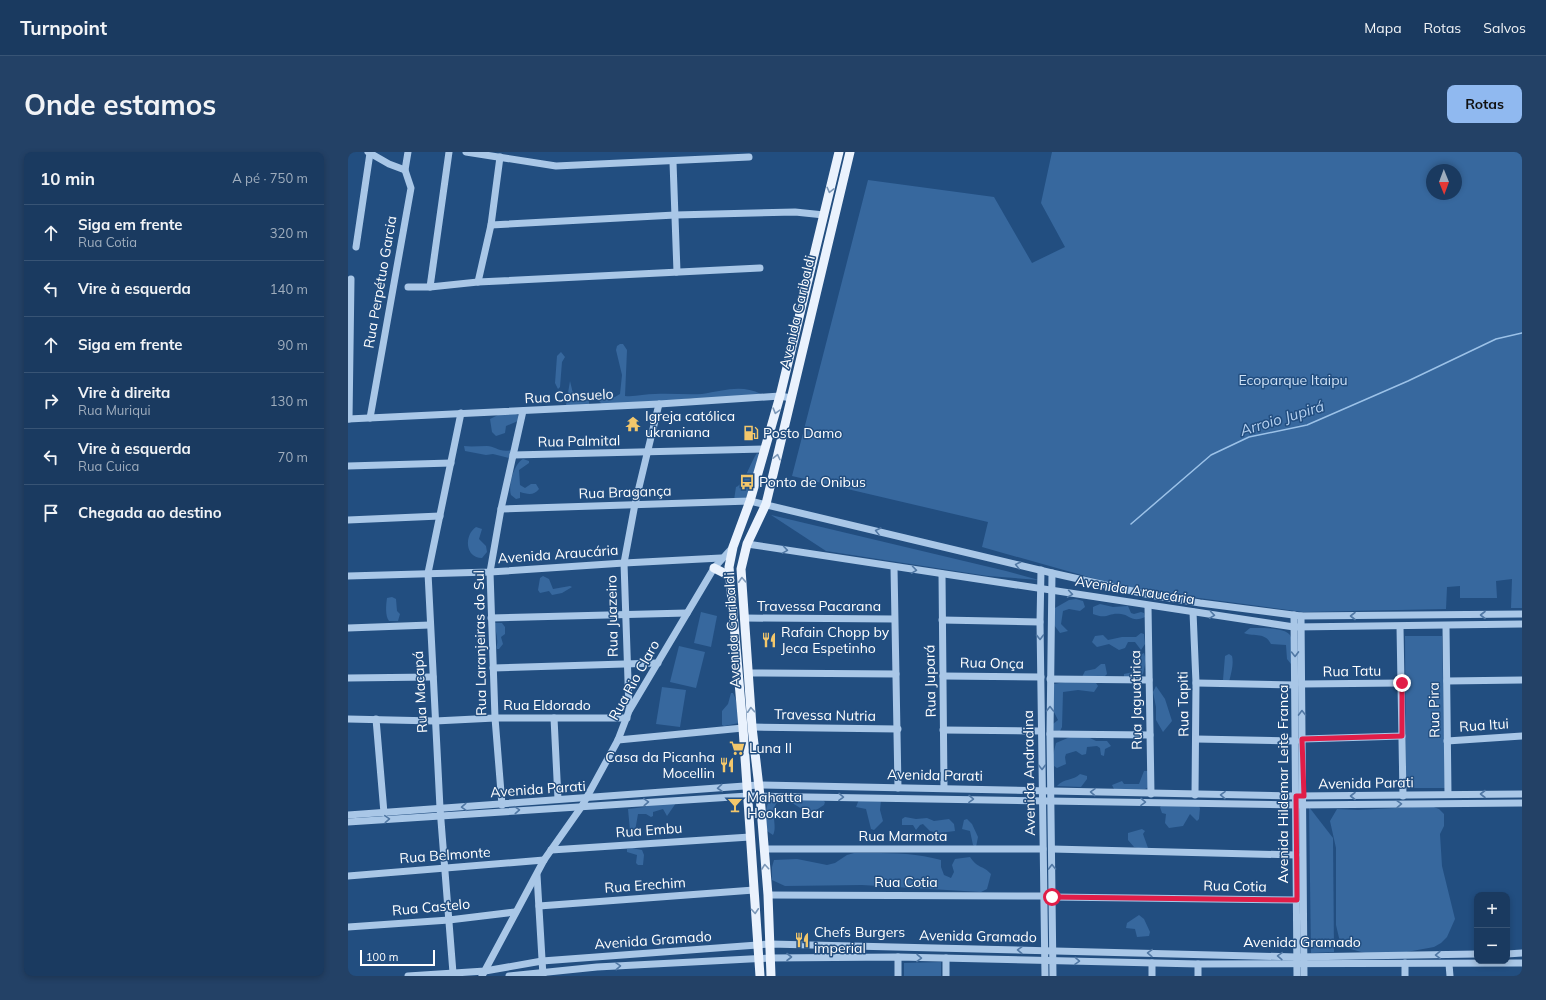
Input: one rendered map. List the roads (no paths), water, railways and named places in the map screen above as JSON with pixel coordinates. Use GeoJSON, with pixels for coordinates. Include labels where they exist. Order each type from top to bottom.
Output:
{"type":"FeatureCollection","features":[{"type":"Feature","properties":{"kind":"main road","name":"Avenida Garibaldi"},"geometry":{"type":"LineString","coordinates":[[772,976],[768,895],[760,796],[747,727],[730,576],[732,547],[750,501],[780,396],[839,152]]}},
{"type":"Feature","properties":{"kind":"main road","name":"Avenida Garibaldi"},"geometry":{"type":"LineString","coordinates":[[760,976],[747,786],[748,673],[741,569],[747,544],[766,504],[850,152]]}},
{"type":"Feature","properties":{"kind":"main road"},"geometry":{"type":"LineString","coordinates":[[813,263],[823,265]]}},
{"type":"Feature","properties":{"kind":"main road"},"geometry":{"type":"LineString","coordinates":[[737,535],[741,541],[747,544]]}},
{"type":"Feature","properties":{"kind":"main road"},"geometry":{"type":"LineString","coordinates":[[714,568],[730,576]]}},
{"type":"Feature","properties":{"kind":"street","name":"Rua Perpétuo Garcia"},"geometry":{"type":"LineString","coordinates":[[370,418],[411,188],[405,170],[408,152]]}},
{"type":"Feature","properties":{"kind":"street"},"geometry":{"type":"LineString","coordinates":[[430,287],[449,152]]}},
{"type":"Feature","properties":{"kind":"street"},"geometry":{"type":"LineString","coordinates":[[466,152],[500,156],[556,166],[673,162],[749,157]]}},
{"type":"Feature","properties":{"kind":"street"},"geometry":{"type":"LineString","coordinates":[[348,241],[356,244],[369,153],[389,164],[405,170]]}},
{"type":"Feature","properties":{"kind":"street"},"geometry":{"type":"LineString","coordinates":[[478,282],[491,225],[500,156]]}},
{"type":"Feature","properties":{"kind":"street"},"geometry":{"type":"LineString","coordinates":[[673,162],[677,272]]}},
{"type":"Feature","properties":{"kind":"street"},"geometry":{"type":"LineString","coordinates":[[491,225],[675,215],[795,212],[824,215]]}},
{"type":"Feature","properties":{"kind":"street"},"geometry":{"type":"LineString","coordinates":[[408,287],[430,287],[478,282],[760,268]]}},
{"type":"Feature","properties":{"kind":"street"},"geometry":{"type":"LineString","coordinates":[[348,419],[351,279]]}},
{"type":"Feature","properties":{"kind":"street","name":"Rua Consuelo"},"geometry":{"type":"LineString","coordinates":[[348,419],[659,404],[780,396],[791,398]]}},
{"type":"Feature","properties":{"kind":"street","name":"Rua Juazeiro"},"geometry":{"type":"LineString","coordinates":[[628,714],[624,563],[635,504],[659,404]]}},
{"type":"Feature","properties":{"kind":"street","name":"Rua Laranjeiras do Sul"},"geometry":{"type":"LineString","coordinates":[[502,804],[495,718],[490,572],[501,509],[523,411]]}},
{"type":"Feature","properties":{"kind":"street","name":"Rua Macapá"},"geometry":{"type":"LineString","coordinates":[[452,973],[440,812],[432,677],[428,573],[461,413]]}},
{"type":"Feature","properties":{"kind":"street","name":"Rua Palmital"},"geometry":{"type":"LineString","coordinates":[[513,455],[764,450]]}},
{"type":"Feature","properties":{"kind":"street"},"geometry":{"type":"LineString","coordinates":[[348,466],[451,463]]}},
{"type":"Feature","properties":{"kind":"street","name":"Rua Bragança"},"geometry":{"type":"LineString","coordinates":[[501,509],[750,501],[766,504]]}},
{"type":"Feature","properties":{"kind":"street","name":"Avenida Araucária"},"geometry":{"type":"LineString","coordinates":[[766,504],[1150,595],[1297,616],[1522,614]]}},
{"type":"Feature","properties":{"kind":"street"},"geometry":{"type":"LineString","coordinates":[[348,520],[440,516]]}},
{"type":"Feature","properties":{"kind":"street","name":"Avenida Araucária"},"geometry":{"type":"LineString","coordinates":[[747,544],[1298,628],[1522,624]]}},
{"type":"Feature","properties":{"kind":"street","name":"Rua Rio Claro"},"geometry":{"type":"LineString","coordinates":[[484,973],[515,912],[538,874],[544,860],[582,806],[618,740],[628,714],[714,568],[732,547]]}},
{"type":"Feature","properties":{"kind":"street","name":"Avenida Araucária"},"geometry":{"type":"LineString","coordinates":[[348,576],[490,572],[721,558]]}},
{"type":"Feature","properties":{"kind":"street"},"geometry":{"type":"LineString","coordinates":[[894,567],[898,788]]}},
{"type":"Feature","properties":{"kind":"street","name":"Avenida Andradina"},"geometry":{"type":"LineString","coordinates":[[1041,570],[1041,731],[1047,790]]}},
{"type":"Feature","properties":{"kind":"street","name":"Avenida Andradina"},"geometry":{"type":"LineString","coordinates":[[1049,950],[1043,849],[1050,734],[1052,573]]}},
{"type":"Feature","properties":{"kind":"street","name":"Rua Jupará"},"geometry":{"type":"LineString","coordinates":[[942,574],[944,788]]}},
{"type":"Feature","properties":{"kind":"street","name":"Rua Jaguatirica"},"geometry":{"type":"LineString","coordinates":[[1148,606],[1152,794]]}},
{"type":"Feature","properties":{"kind":"street","name":"Rua Tapiti"},"geometry":{"type":"LineString","coordinates":[[1192,612],[1196,683],[1195,795]]}},
{"type":"Feature","properties":{"kind":"street"},"geometry":{"type":"LineString","coordinates":[[491,618],[687,613]]}},
{"type":"Feature","properties":{"kind":"street","name":"Avenida Hildemar Leite Franca"},"geometry":{"type":"LineString","coordinates":[[1297,616],[1300,796],[1304,805],[1300,965],[1297,976]]}},
{"type":"Feature","properties":{"kind":"street","name":"Travessa Pacarana"},"geometry":{"type":"LineString","coordinates":[[744,618],[894,619]]}},
{"type":"Feature","properties":{"kind":"street"},"geometry":{"type":"LineString","coordinates":[[942,620],[1040,622]]}},
{"type":"Feature","properties":{"kind":"street"},"geometry":{"type":"LineString","coordinates":[[348,628],[430,625]]}},
{"type":"Feature","properties":{"kind":"street","name":"Rua Pira"},"geometry":{"type":"LineString","coordinates":[[1446,626],[1448,794]]}},
{"type":"Feature","properties":{"kind":"street"},"geometry":{"type":"LineString","coordinates":[[1400,627],[1403,796]]}},
{"type":"Feature","properties":{"kind":"street"},"geometry":{"type":"LineString","coordinates":[[493,668],[658,663]]}},
{"type":"Feature","properties":{"kind":"street"},"geometry":{"type":"LineString","coordinates":[[748,673],[896,674]]}},
{"type":"Feature","properties":{"kind":"street","name":"Rua Onça"},"geometry":{"type":"LineString","coordinates":[[943,676],[1041,677]]}},
{"type":"Feature","properties":{"kind":"street"},"geometry":{"type":"LineString","coordinates":[[348,678],[432,677]]}},
{"type":"Feature","properties":{"kind":"street"},"geometry":{"type":"LineString","coordinates":[[1050,679],[1149,680]]}},
{"type":"Feature","properties":{"kind":"street"},"geometry":{"type":"LineString","coordinates":[[1447,680],[1522,680]]}},
{"type":"Feature","properties":{"kind":"street","name":"Rua Tatu"},"geometry":{"type":"LineString","coordinates":[[1196,683],[1402,683]]}},
{"type":"Feature","properties":{"kind":"street","name":"Rua Eldorado"},"geometry":{"type":"LineString","coordinates":[[348,719],[435,721],[495,718],[554,718],[628,714]]}},
{"type":"Feature","properties":{"kind":"street"},"geometry":{"type":"LineString","coordinates":[[554,718],[558,799]]}},
{"type":"Feature","properties":{"kind":"street"},"geometry":{"type":"LineString","coordinates":[[376,719],[384,813]]}},
{"type":"Feature","properties":{"kind":"street","name":"Travessa Nutria"},"geometry":{"type":"LineString","coordinates":[[618,740],[747,727],[898,729]]}},
{"type":"Feature","properties":{"kind":"street"},"geometry":{"type":"LineString","coordinates":[[943,730],[1041,731]]}},
{"type":"Feature","properties":{"kind":"street"},"geometry":{"type":"LineString","coordinates":[[1050,734],[1150,736]]}},
{"type":"Feature","properties":{"kind":"street"},"geometry":{"type":"LineString","coordinates":[[1196,739],[1299,740],[1402,736]]}},
{"type":"Feature","properties":{"kind":"street","name":"Rua Itui"},"geometry":{"type":"LineString","coordinates":[[1447,741],[1522,736]]}},
{"type":"Feature","properties":{"kind":"street","name":"Avenida Parati"},"geometry":{"type":"LineString","coordinates":[[348,822],[502,804],[758,785],[1047,790],[1195,795],[1403,796],[1448,794],[1522,794]]}},
{"type":"Feature","properties":{"kind":"street","name":"Avenida Parati"},"geometry":{"type":"LineString","coordinates":[[348,815],[582,806],[748,796],[1296,805],[1522,803]]}},
{"type":"Feature","properties":{"kind":"street","name":"Avenida Hildemar Leite Franca"},"geometry":{"type":"LineString","coordinates":[[1300,796],[1296,805],[1297,900],[1300,956]]}},
{"type":"Feature","properties":{"kind":"street","name":"Avenida Andradina"},"geometry":{"type":"LineString","coordinates":[[1045,976],[1049,961],[1052,897],[1052,849],[1047,800]]}},
{"type":"Feature","properties":{"kind":"street","name":"Rua Embu"},"geometry":{"type":"LineString","coordinates":[[551,850],[750,837]]}},
{"type":"Feature","properties":{"kind":"street","name":"Rua Marmota"},"geometry":{"type":"LineString","coordinates":[[764,849],[1043,849]]}},
{"type":"Feature","properties":{"kind":"street"},"geometry":{"type":"LineString","coordinates":[[1052,849],[1296,855]]}},
{"type":"Feature","properties":{"kind":"street","name":"Rua Belmonte"},"geometry":{"type":"LineString","coordinates":[[348,876],[544,860]]}},
{"type":"Feature","properties":{"kind":"street"},"geometry":{"type":"LineString","coordinates":[[538,874],[543,974]]}},
{"type":"Feature","properties":{"kind":"street","name":"Rua Erechim"},"geometry":{"type":"LineString","coordinates":[[539,906],[754,890]]}},
{"type":"Feature","properties":{"kind":"street","name":"Rua Cotia"},"geometry":{"type":"LineString","coordinates":[[768,895],[1045,896]]}},
{"type":"Feature","properties":{"kind":"street","name":"Rua Cotia"},"geometry":{"type":"LineString","coordinates":[[1052,897],[1297,900]]}},
{"type":"Feature","properties":{"kind":"street","name":"Rua Castelo"},"geometry":{"type":"LineString","coordinates":[[348,927],[449,920],[515,912]]}},
{"type":"Feature","properties":{"kind":"street","name":"Avenida Gramado"},"geometry":{"type":"LineString","coordinates":[[408,976],[452,973],[484,973],[542,961],[770,944],[1300,956],[1474,954]]}},
{"type":"Feature","properties":{"kind":"street"},"geometry":{"type":"LineString","coordinates":[[665,952],[667,962]]}},
{"type":"Feature","properties":{"kind":"street"},"geometry":{"type":"LineString","coordinates":[[1510,954],[1522,953]]}},
{"type":"Feature","properties":{"kind":"street"},"geometry":{"type":"LineString","coordinates":[[596,957],[598,967]]}},
{"type":"Feature","properties":{"kind":"street"},"geometry":{"type":"LineString","coordinates":[[898,957],[898,976]]}},
{"type":"Feature","properties":{"kind":"street","name":"Avenida Gramado"},"geometry":{"type":"LineString","coordinates":[[509,976],[667,962],[759,958],[898,957],[1300,965],[1522,963]]}},
{"type":"Feature","properties":{"kind":"street"},"geometry":{"type":"LineString","coordinates":[[946,958],[946,976]]}},
{"type":"Feature","properties":{"kind":"street","name":"Avenida Andradina"},"geometry":{"type":"LineString","coordinates":[[1049,961],[1053,976]]}},
{"type":"Feature","properties":{"kind":"street"},"geometry":{"type":"LineString","coordinates":[[1152,963],[1152,976]]}},
{"type":"Feature","properties":{"kind":"street"},"geometry":{"type":"LineString","coordinates":[[1405,963],[1405,976]]}},
{"type":"Feature","properties":{"kind":"street"},"geometry":{"type":"LineString","coordinates":[[1198,964],[1198,976]]}},
{"type":"Feature","properties":{"kind":"street"},"geometry":{"type":"LineString","coordinates":[[1450,964],[1450,976]]}},
{"type":"Feature","properties":{"kind":"street","name":"Avenida Hildemar Leite Franca"},"geometry":{"type":"LineString","coordinates":[[1300,965],[1304,976]]}},
{"type":"Feature","properties":{"kind":"waterway","name":"Arroio Jupirá"},"geometry":{"type":"LineString","coordinates":[[1131,524],[1211,455],[1249,437],[1307,425],[1408,381],[1496,339],[1522,333]]}},
{"type":"Feature","properties":{"kind":"place","name":"Igreja católica ukraniana"},"geometry":{"type":"Point","coordinates":[633,424]}},
{"type":"Feature","properties":{"kind":"place","name":"Posto Damo"},"geometry":{"type":"Point","coordinates":[751,433]}},
{"type":"Feature","properties":{"kind":"place","name":"Ponto de Onibus"},"geometry":{"type":"Point","coordinates":[747,482]}},
{"type":"Feature","properties":{"kind":"place","name":"Rafain Chopp by Jeca Espetinho"},"geometry":{"type":"Point","coordinates":[769,640]}},
{"type":"Feature","properties":{"kind":"place","name":"Luna II"},"geometry":{"type":"Point","coordinates":[737,748]}},
{"type":"Feature","properties":{"kind":"place","name":"Casa da Picanha Mocellin"},"geometry":{"type":"Point","coordinates":[727,765]}},
{"type":"Feature","properties":{"kind":"place","name":"Mahatta Hookan Bar"},"geometry":{"type":"Point","coordinates":[735,805]}},
{"type":"Feature","properties":{"kind":"place","name":"Chefs Burgers imperial"},"geometry":{"type":"Point","coordinates":[802,940]}},
{"type":"Feature","properties":{"kind":"park label","name":"Ecoparque Itaipu"},"geometry":{"type":"Point","coordinates":[1293,380]}}]}
